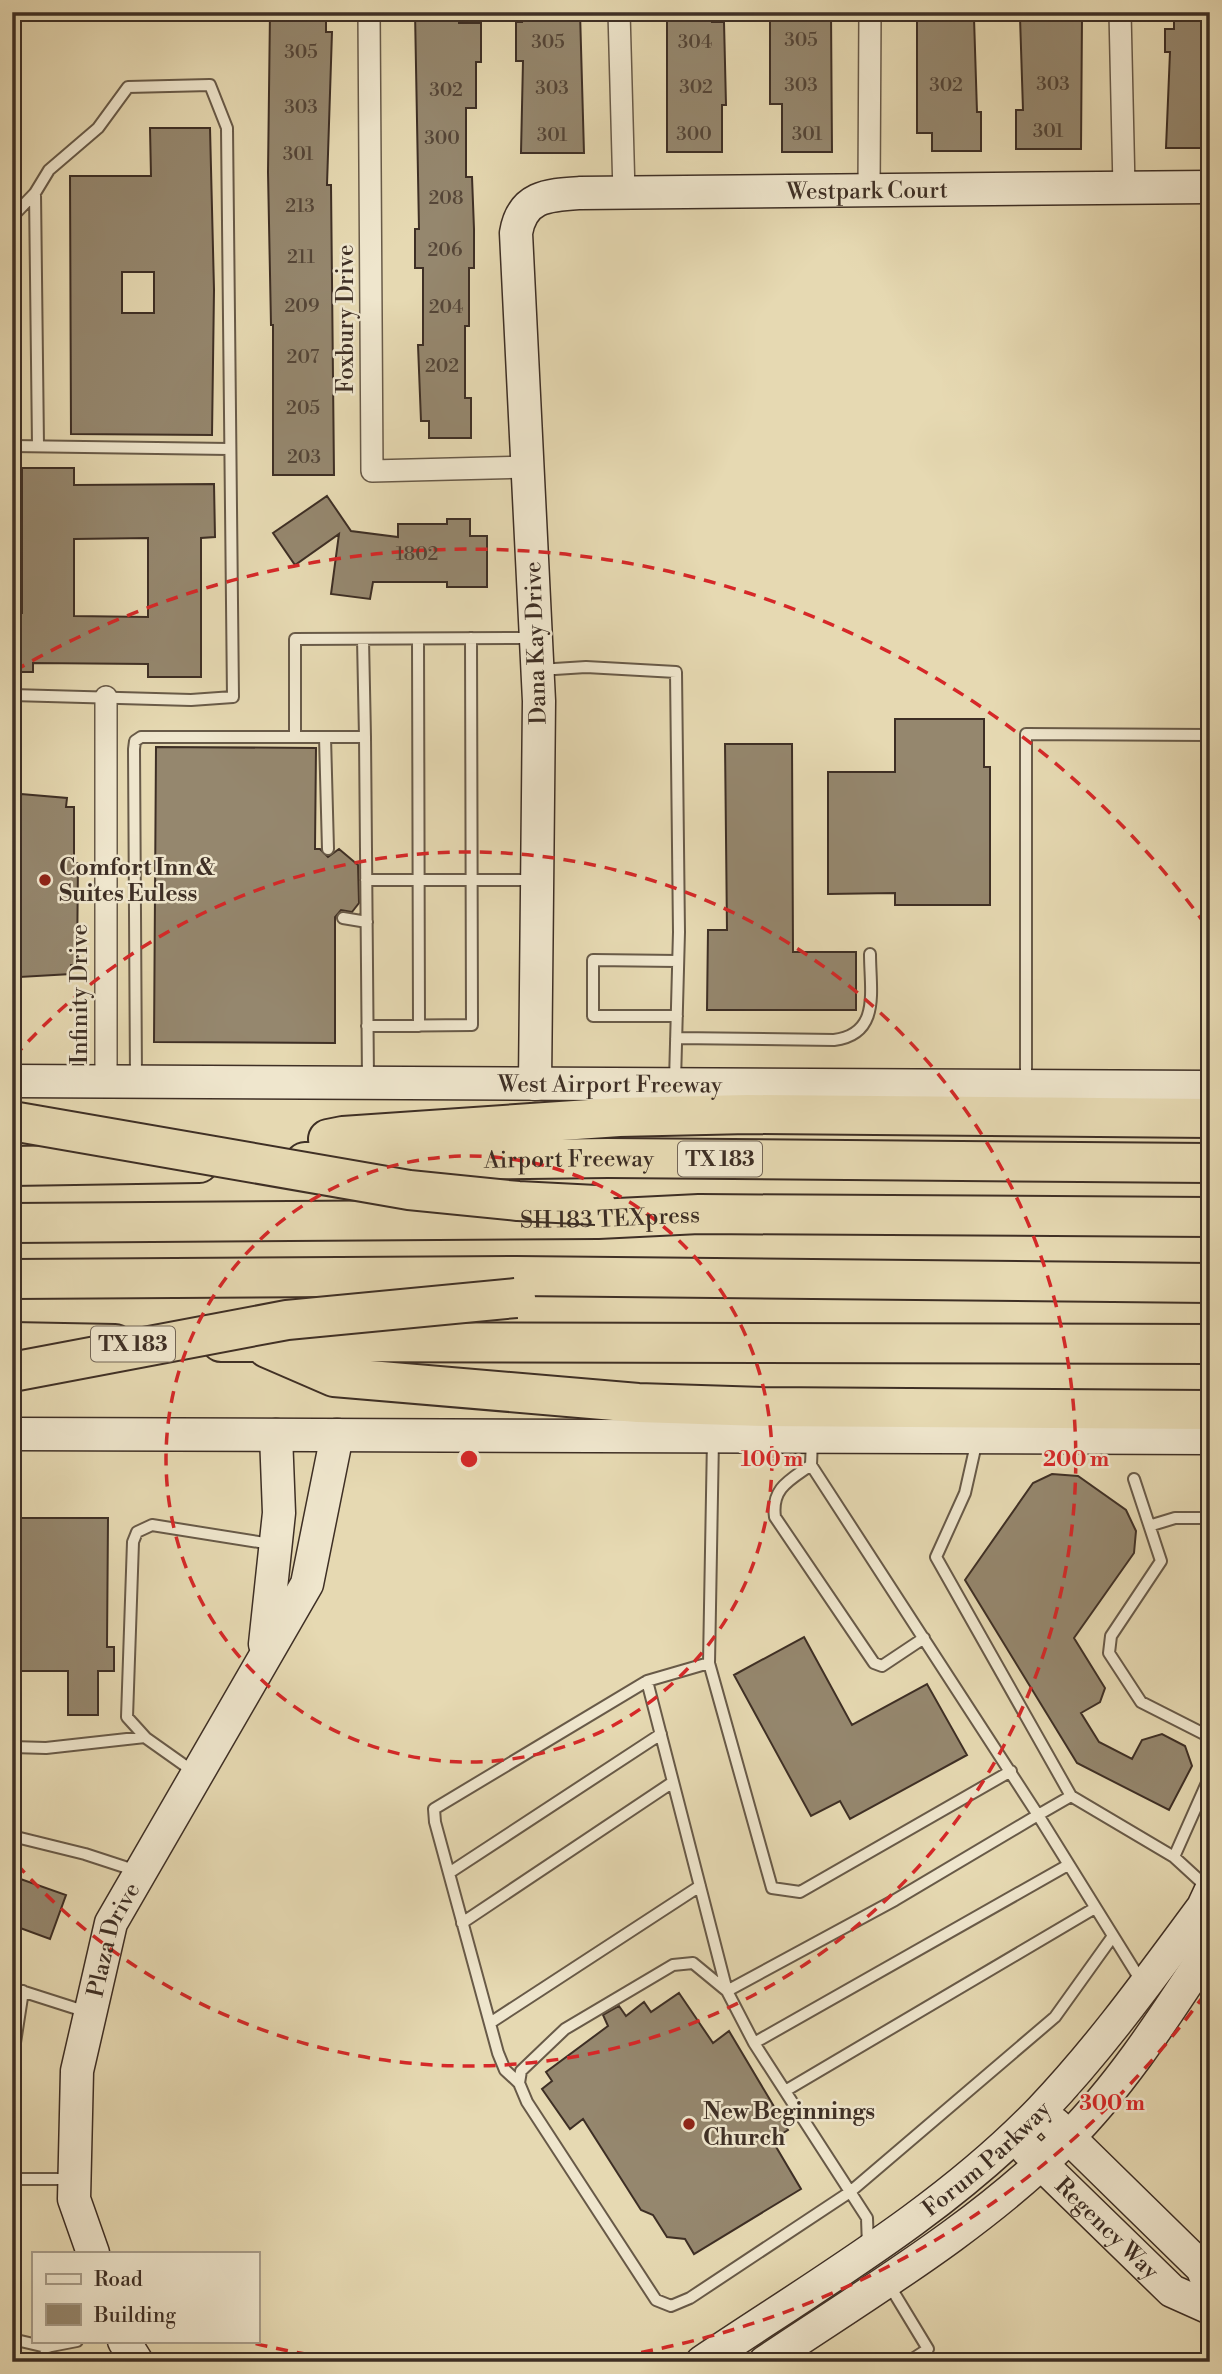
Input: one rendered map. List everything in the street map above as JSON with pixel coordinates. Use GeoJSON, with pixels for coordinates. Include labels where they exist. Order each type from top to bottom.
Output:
{"type":"FeatureCollection","features":[{"type":"Feature","properties":{"kind":"highway"},"geometry":{"type":"LineString","coordinates":[[230,1163],[343,1136],[619,1117],[748,1114],[1210,1118]]}},
{"type":"Feature","properties":{"kind":"highway"},"geometry":{"type":"LineString","coordinates":[[12,1121],[409,1190],[597,1212]]}},
{"type":"Feature","properties":{"kind":"highway","name":"Airport Freeway"},"geometry":{"type":"LineString","coordinates":[[12,1166],[622,1158],[1210,1163]]}},
{"type":"Feature","properties":{"kind":"highway","name":"SH 183 TEXpress"},"geometry":{"type":"LineString","coordinates":[[12,1223],[597,1212],[1210,1217]]}},
{"type":"Feature","properties":{"kind":"highway"},"geometry":{"type":"LineString","coordinates":[[12,1279],[293,1276],[516,1287]]}},
{"type":"Feature","properties":{"kind":"highway"},"geometry":{"type":"LineString","coordinates":[[12,1372],[287,1320],[596,1278],[1210,1283]]}},
{"type":"Feature","properties":{"kind":"highway","name":"TX 183"},"geometry":{"type":"LineString","coordinates":[[12,1342],[1210,1344]]}},
{"type":"Feature","properties":{"kind":"highway"},"geometry":{"type":"LineString","coordinates":[[254,1342],[334,1377],[638,1402],[762,1407],[1210,1410]]}},
{"type":"Feature","properties":{"kind":"street","name":"Foxbury Drive"},"geometry":{"type":"LineString","coordinates":[[369,12],[372,471],[527,467]]}},
{"type":"Feature","properties":{"kind":"street"},"geometry":{"type":"LineString","coordinates":[[619,12],[624,193]]}},
{"type":"Feature","properties":{"kind":"street"},"geometry":{"type":"LineString","coordinates":[[869,191],[870,12]]}},
{"type":"Feature","properties":{"kind":"street"},"geometry":{"type":"LineString","coordinates":[[1120,12],[1124,188]]}},
{"type":"Feature","properties":{"kind":"street","name":"Westpark Court"},"geometry":{"type":"LineString","coordinates":[[527,205],[551,195],[624,193],[1210,187]]}},
{"type":"Feature","properties":{"kind":"street","name":"Dana Kay Drive"},"geometry":{"type":"LineString","coordinates":[[527,205],[519,218],[516,233],[537,670],[535,1084]]}},
{"type":"Feature","properties":{"kind":"street","name":"Infinity Drive"},"geometry":{"type":"LineString","coordinates":[[106,697],[121,1082]]}},
{"type":"Feature","properties":{"kind":"street","name":"West Airport Freeway"},"geometry":{"type":"LineString","coordinates":[[12,1081],[1210,1087]]}},
{"type":"Feature","properties":{"kind":"street"},"geometry":{"type":"LineString","coordinates":[[12,1434],[713,1436],[812,1451],[978,1437],[1210,1438]]}},
{"type":"Feature","properties":{"kind":"street","name":"Plaza Drive"},"geometry":{"type":"LineString","coordinates":[[264,1656],[279,1513],[276,1435]]}},
{"type":"Feature","properties":{"kind":"street","name":"Plaza Drive"},"geometry":{"type":"LineString","coordinates":[[93,2252],[74,2199],[77,2071],[111,1923],[307,1584],[337,1435]]}},
{"type":"Feature","properties":{"kind":"street","name":"Forum Parkway"},"geometry":{"type":"LineString","coordinates":[[702,2362],[932,2207],[1013,2136],[1041,2110],[1118,2023],[1203,1907],[1210,1891]]}},
{"type":"Feature","properties":{"kind":"street","name":"Forum Parkway"},"geometry":{"type":"LineString","coordinates":[[765,2362],[918,2263],[1068,2138],[1117,2081],[1210,1948]]}},
{"type":"Feature","properties":{"kind":"street"},"geometry":{"type":"LineString","coordinates":[[1144,1987],[1169,2008]]}},
{"type":"Feature","properties":{"kind":"street","name":"Regency Way"},"geometry":{"type":"LineString","coordinates":[[1041,2110],[1202,2268],[1210,2287]]}},
{"type":"Feature","properties":{"kind":"street","name":"Regency Way"},"geometry":{"type":"LineString","coordinates":[[1013,2136],[1172,2291],[1210,2308]]}},
{"type":"Feature","properties":{"kind":"street"},"geometry":{"type":"LineString","coordinates":[[868,2250],[888,2283]]}},
{"type":"Feature","properties":{"kind":"street"},"geometry":{"type":"LineString","coordinates":[[125,2342],[137,2362]]}},
{"type":"Feature","properties":{"kind":"lane"},"geometry":{"type":"LineString","coordinates":[[12,217],[35,193],[49,170],[99,128],[128,87],[210,85],[227,128],[233,697],[191,700],[12,695]]}},
{"type":"Feature","properties":{"kind":"lane"},"geometry":{"type":"LineString","coordinates":[[35,193],[38,445]]}},
{"type":"Feature","properties":{"kind":"lane"},"geometry":{"type":"LineString","coordinates":[[12,446],[229,449]]}},
{"type":"Feature","properties":{"kind":"lane"},"geometry":{"type":"LineString","coordinates":[[367,1026],[472,1025],[471,638]]}},
{"type":"Feature","properties":{"kind":"lane"},"geometry":{"type":"LineString","coordinates":[[295,737],[295,639],[536,638]]}},
{"type":"Feature","properties":{"kind":"lane"},"geometry":{"type":"LineString","coordinates":[[363,639],[368,1083]]}},
{"type":"Feature","properties":{"kind":"lane"},"geometry":{"type":"LineString","coordinates":[[418,639],[419,1026]]}},
{"type":"Feature","properties":{"kind":"lane"},"geometry":{"type":"LineString","coordinates":[[537,670],[586,667],[677,672],[678,961],[675,1084]]}},
{"type":"Feature","properties":{"kind":"lane"},"geometry":{"type":"LineString","coordinates":[[1026,1085],[1026,734],[1210,735]]}},
{"type":"Feature","properties":{"kind":"lane"},"geometry":{"type":"LineString","coordinates":[[121,1082],[135,741],[141,737],[365,737]]}},
{"type":"Feature","properties":{"kind":"lane"},"geometry":{"type":"LineString","coordinates":[[325,737],[328,849]]}},
{"type":"Feature","properties":{"kind":"lane"},"geometry":{"type":"LineString","coordinates":[[366,880],[537,880]]}},
{"type":"Feature","properties":{"kind":"lane"},"geometry":{"type":"LineString","coordinates":[[343,918],[367,922]]}},
{"type":"Feature","properties":{"kind":"lane"},"geometry":{"type":"LineString","coordinates":[[676,1038],[834,1040],[857,1034],[866,1026],[869,1011],[870,954]]}},
{"type":"Feature","properties":{"kind":"lane"},"geometry":{"type":"LineString","coordinates":[[677,1016],[593,1016],[593,960],[678,961]]}},
{"type":"Feature","properties":{"kind":"lane"},"geometry":{"type":"LineString","coordinates":[[713,1436],[709,1663],[772,1888],[800,1892],[1010,1771]]}},
{"type":"Feature","properties":{"kind":"lane"},"geometry":{"type":"LineString","coordinates":[[978,1437],[965,1493],[936,1557],[1071,1796],[1174,1857],[1210,1891]]}},
{"type":"Feature","properties":{"kind":"lane"},"geometry":{"type":"LineString","coordinates":[[924,1638],[882,1666],[874,1663],[775,1517],[773,1503],[777,1492],[812,1451],[924,1638],[1144,1987]]}},
{"type":"Feature","properties":{"kind":"lane"},"geometry":{"type":"LineString","coordinates":[[1134,1479],[1161,1556],[1159,1567],[1111,1636],[1109,1653],[1142,1702],[1210,1737]]}},
{"type":"Feature","properties":{"kind":"lane"},"geometry":{"type":"LineString","coordinates":[[1152,1525],[1175,1518],[1210,1518]]}},
{"type":"Feature","properties":{"kind":"lane"},"geometry":{"type":"LineString","coordinates":[[196,1774],[145,1737],[127,1717],[133,1542],[137,1532],[152,1525],[276,1545]]}},
{"type":"Feature","properties":{"kind":"lane"},"geometry":{"type":"LineString","coordinates":[[709,1663],[647,1681],[434,1809],[462,1923],[505,2070],[519,2083],[527,2102],[656,2300],[671,2306],[690,2298],[850,2192],[1055,2017],[1113,1936]]}},
{"type":"Feature","properties":{"kind":"lane"},"geometry":{"type":"LineString","coordinates":[[647,1681],[727,1991],[754,2043],[867,2218],[868,2250]]}},
{"type":"Feature","properties":{"kind":"lane"},"geometry":{"type":"LineString","coordinates":[[449,1873],[661,1734]]}},
{"type":"Feature","properties":{"kind":"lane"},"geometry":{"type":"LineString","coordinates":[[12,1747],[46,1748],[145,1737]]}},
{"type":"Feature","properties":{"kind":"lane"},"geometry":{"type":"LineString","coordinates":[[1174,1857],[1210,1776]]}},
{"type":"Feature","properties":{"kind":"lane"},"geometry":{"type":"LineString","coordinates":[[462,1923],[673,1782]]}},
{"type":"Feature","properties":{"kind":"lane"},"geometry":{"type":"LineString","coordinates":[[727,1991],[895,1900],[1071,1796]]}},
{"type":"Feature","properties":{"kind":"lane"},"geometry":{"type":"LineString","coordinates":[[12,1836],[85,1854],[140,1872]]}},
{"type":"Feature","properties":{"kind":"lane"},"geometry":{"type":"LineString","coordinates":[[754,2043],[1068,1864]]}},
{"type":"Feature","properties":{"kind":"lane"},"geometry":{"type":"LineString","coordinates":[[490,2023],[700,1886]]}},
{"type":"Feature","properties":{"kind":"lane"},"geometry":{"type":"LineString","coordinates":[[785,2091],[1095,1908]]}},
{"type":"Feature","properties":{"kind":"lane"},"geometry":{"type":"LineString","coordinates":[[519,2083],[521,2071],[565,2029],[673,1965],[693,1963],[727,1991]]}},
{"type":"Feature","properties":{"kind":"lane"},"geometry":{"type":"LineString","coordinates":[[12,2062],[18,1990],[90,2013]]}},
{"type":"Feature","properties":{"kind":"lane"},"geometry":{"type":"LineString","coordinates":[[12,2179],[75,2179]]}},
{"type":"Feature","properties":{"kind":"lane"},"geometry":{"type":"LineString","coordinates":[[888,2283],[933,2362]]}},
{"type":"Feature","properties":{"kind":"lane"},"geometry":{"type":"LineString","coordinates":[[12,2339],[47,2347],[72,2342]]}},
{"type":"Feature","properties":{"kind":"lane"},"geometry":{"type":"LineString","coordinates":[[45,2362],[47,2347]]}},
{"type":"Feature","properties":{"kind":"lane"},"geometry":{"type":"LineString","coordinates":[[908,2362],[928,2349]]}},
{"type":"Feature","properties":{"kind":"building"},"geometry":{"type":"Polygon","coordinates":[[[270,12],[326,12],[326,32],[332,32],[327,185],[331,185],[334,475],[273,475],[273,325],[268,172],[270,12]]]}},
{"type":"Feature","properties":{"kind":"building"},"geometry":{"type":"Polygon","coordinates":[[[415,12],[459,12],[459,23],[481,23],[481,62],[476,62],[476,108],[466,108],[466,177],[472,177],[474,229],[474,268],[469,268],[469,326],[465,326],[465,398],[471,398],[471,438],[429,438],[429,421],[421,421],[418,345],[423,345],[423,268],[415,268],[415,229],[419,229],[415,12]]]}},
{"type":"Feature","properties":{"kind":"building"},"geometry":{"type":"Polygon","coordinates":[[[522,12],[580,12],[584,153],[521,153],[523,61],[516,61],[516,22],[522,22],[522,12]]]}},
{"type":"Feature","properties":{"kind":"building"},"geometry":{"type":"Polygon","coordinates":[[[667,12],[712,12],[712,22],[724,22],[726,105],[722,105],[722,152],[667,152],[667,12]]]}},
{"type":"Feature","properties":{"kind":"building"},"geometry":{"type":"Polygon","coordinates":[[[770,12],[831,12],[832,152],[782,152],[782,104],[770,104],[770,12]]]}},
{"type":"Feature","properties":{"kind":"building"},"geometry":{"type":"Polygon","coordinates":[[[1174,12],[1210,12],[1210,148],[1166,148],[1170,52],[1165,52],[1165,29],[1174,29],[1174,12]]]}},
{"type":"Feature","properties":{"kind":"building"},"geometry":{"type":"Polygon","coordinates":[[[1020,17],[1082,17],[1081,149],[1016,149],[1016,110],[1023,110],[1020,17]]]}},
{"type":"Feature","properties":{"kind":"building"},"geometry":{"type":"Polygon","coordinates":[[[917,18],[974,18],[981,151],[932,151],[932,133],[917,133],[917,18]]]}},
{"type":"Feature","properties":{"kind":"building"},"geometry":{"type":"Polygon","coordinates":[[[150,128],[210,128],[214,290],[212,435],[71,434],[70,176],[151,176],[150,128]],[[122,272],[122,313],[154,313],[154,272],[122,272]]]}},
{"type":"Feature","properties":{"kind":"building"},"geometry":{"type":"Polygon","coordinates":[[[22,468],[74,468],[74,485],[214,484],[215,537],[201,538],[201,677],[148,677],[148,664],[33,663],[33,672],[12,672],[12,613],[22,613],[22,468]],[[148,538],[74,539],[74,616],[148,617],[148,538]]]}},
{"type":"Feature","properties":{"kind":"building"},"geometry":{"type":"Polygon","coordinates":[[[327,496],[351,531],[398,537],[398,524],[447,524],[447,519],[470,519],[470,536],[487,536],[487,587],[447,587],[447,582],[373,582],[370,599],[331,594],[339,534],[295,565],[273,533],[327,496]]]}},
{"type":"Feature","properties":{"kind":"building"},"geometry":{"type":"Polygon","coordinates":[[[895,719],[984,719],[984,767],[990,767],[990,905],[895,905],[895,893],[828,894],[828,772],[895,772],[895,719]]]}},
{"type":"Feature","properties":{"kind":"building"},"geometry":{"type":"Polygon","coordinates":[[[725,744],[792,744],[793,952],[856,952],[856,1010],[707,1010],[708,930],[727,930],[725,744]]]}},
{"type":"Feature","properties":{"kind":"building"},"geometry":{"type":"Polygon","coordinates":[[[156,747],[316,748],[315,849],[320,849],[328,857],[339,849],[358,865],[359,903],[352,912],[341,910],[335,917],[335,1043],[154,1042],[156,747]]]}},
{"type":"Feature","properties":{"kind":"building","name":"Comfort Inn & Suites Euless"},"geometry":{"type":"Polygon","coordinates":[[[21,794],[67,798],[66,807],[74,807],[74,863],[78,863],[77,965],[71,965],[71,974],[20,977],[20,942],[15,942],[12,866],[17,866],[21,794]]]}},
{"type":"Feature","properties":{"kind":"building"},"geometry":{"type":"Polygon","coordinates":[[[1052,1474],[1078,1476],[1126,1510],[1136,1531],[1134,1553],[1074,1638],[1105,1688],[1100,1702],[1081,1713],[1099,1742],[1132,1759],[1142,1740],[1162,1734],[1185,1746],[1192,1766],[1169,1810],[1077,1763],[965,1580],[1033,1483],[1052,1474]]]}},
{"type":"Feature","properties":{"kind":"building"},"geometry":{"type":"Polygon","coordinates":[[[19,1518],[108,1518],[107,1647],[114,1647],[114,1671],[98,1671],[98,1715],[68,1715],[68,1671],[18,1671],[19,1518]]]}},
{"type":"Feature","properties":{"kind":"building"},"geometry":{"type":"Polygon","coordinates":[[[804,1637],[852,1725],[927,1684],[967,1755],[850,1819],[840,1801],[811,1816],[734,1675],[804,1637]]]}},
{"type":"Feature","properties":{"kind":"building"},"geometry":{"type":"Polygon","coordinates":[[[12,1876],[66,1895],[50,1939],[12,1925],[12,1876]]]}},
{"type":"Feature","properties":{"kind":"building","name":"New Beginnings Church"},"geometry":{"type":"Polygon","coordinates":[[[679,1993],[713,2043],[729,2031],[788,2130],[772,2140],[801,2189],[694,2254],[685,2239],[667,2237],[653,2215],[641,2210],[583,2119],[570,2129],[542,2089],[552,2081],[546,2072],[608,2026],[603,2015],[619,2006],[626,2016],[644,2002],[651,2012],[679,1993]]]}},
{"type":"Feature","properties":{"kind":"place","name":"Comfort Inn & Suites Euless"},"geometry":{"type":"Point","coordinates":[45,880]}},
{"type":"Feature","properties":{"kind":"place","name":"New Beginnings Church"},"geometry":{"type":"Point","coordinates":[689,2124]}}]}
